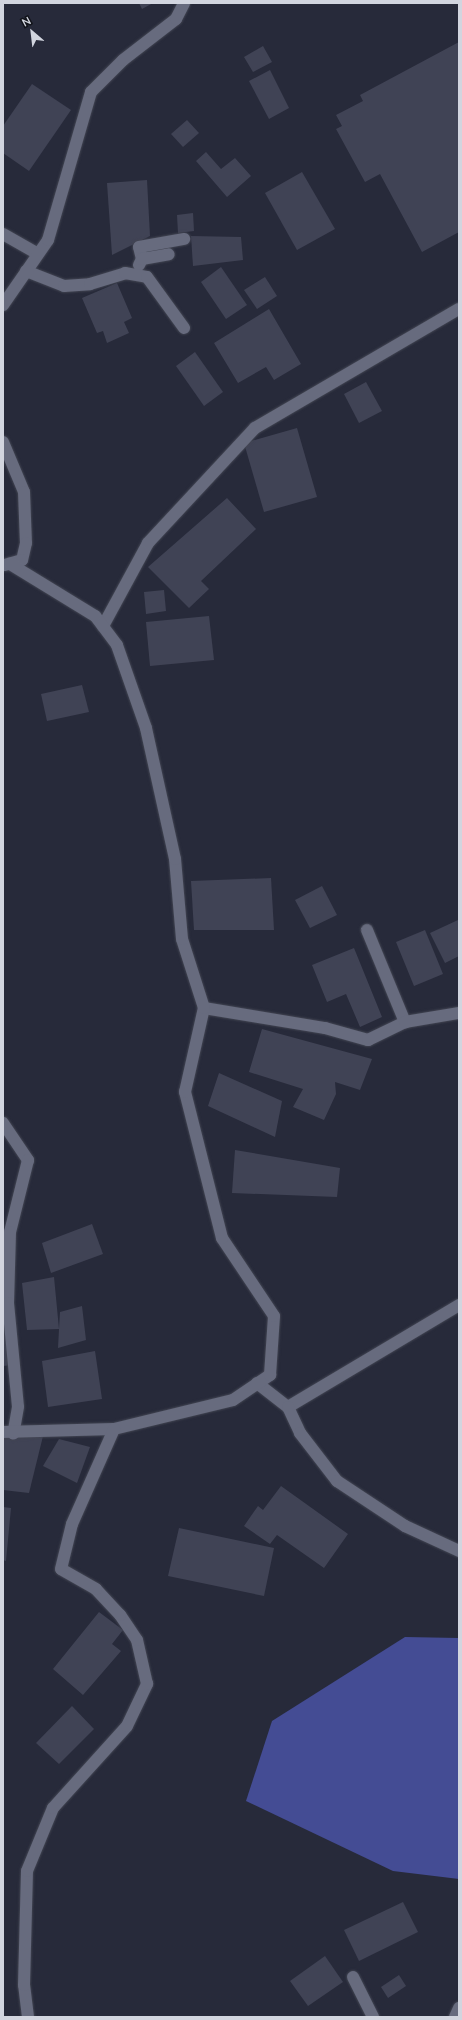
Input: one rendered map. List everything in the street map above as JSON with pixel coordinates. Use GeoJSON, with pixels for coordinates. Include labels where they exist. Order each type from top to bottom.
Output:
{"type":"FeatureCollection","features":[{"type":"Feature","properties":{"kind":"street"},"geometry":{"type":"LineString","coordinates":[[3,305],[48,240],[91,92],[123,60],[176,19],[184,3]]}},
{"type":"Feature","properties":{"kind":"street"},"geometry":{"type":"LineString","coordinates":[[3,234],[38,254]]}},
{"type":"Feature","properties":{"kind":"street"},"geometry":{"type":"LineString","coordinates":[[142,260],[139,246],[184,239]]}},
{"type":"Feature","properties":{"kind":"street"},"geometry":{"type":"LineString","coordinates":[[132,274],[142,260],[169,254]]}},
{"type":"Feature","properties":{"kind":"street"},"geometry":{"type":"LineString","coordinates":[[26,271],[64,286],[90,284],[125,273],[147,277],[184,328]]}},
{"type":"Feature","properties":{"kind":"street"},"geometry":{"type":"LineString","coordinates":[[103,626],[148,543],[254,428],[459,309]]}},
{"type":"Feature","properties":{"kind":"street"},"geometry":{"type":"LineString","coordinates":[[3,442],[24,492],[26,542],[22,560],[6,565]]}},
{"type":"Feature","properties":{"kind":"street"},"geometry":{"type":"LineString","coordinates":[[3,1123],[28,1160],[10,1232],[8,1303],[18,1407],[8,1433],[114,1429],[233,1400],[256,1383],[270,1375],[274,1316],[222,1238],[185,1092],[204,1008],[182,939],[175,859],[146,728],[117,645],[95,616],[6,565]]}},
{"type":"Feature","properties":{"kind":"street"},"geometry":{"type":"LineString","coordinates":[[367,930],[405,1022]]}},
{"type":"Feature","properties":{"kind":"street"},"geometry":{"type":"LineString","coordinates":[[204,1008],[326,1028],[368,1040],[405,1022],[459,1013]]}},
{"type":"Feature","properties":{"kind":"street"},"geometry":{"type":"LineString","coordinates":[[288,1407],[459,1305]]}},
{"type":"Feature","properties":{"kind":"street"},"geometry":{"type":"LineString","coordinates":[[256,1383],[288,1407],[300,1433],[337,1481],[405,1526],[459,1551]]}},
{"type":"Feature","properties":{"kind":"street"},"geometry":{"type":"LineString","coordinates":[[28,2017],[24,1985],[27,1871],[53,1808],[127,1726],[147,1684],[137,1640],[120,1615],[96,1589],[61,1569],[72,1524],[114,1429]]}},
{"type":"Feature","properties":{"kind":"street"},"geometry":{"type":"LineString","coordinates":[[353,1978],[373,2017]]}},
{"type":"Feature","properties":{"kind":"street"},"geometry":{"type":"LineString","coordinates":[[455,2017],[459,2008]]}},
{"type":"Feature","properties":{"kind":"shaded area"},"geometry":{"type":"Polygon","coordinates":[[[405,1637],[459,1638],[459,1879],[393,1871],[246,1801],[272,1721],[405,1637]]]}},
{"type":"Feature","properties":{"kind":"building"},"geometry":{"type":"Polygon","coordinates":[[[139,3],[153,3],[142,9],[139,3]]]}},
{"type":"Feature","properties":{"kind":"building"},"geometry":{"type":"Polygon","coordinates":[[[459,42],[459,232],[422,252],[380,174],[365,182],[336,129],[342,126],[336,115],[363,101],[360,95],[459,42]]]}},
{"type":"Feature","properties":{"kind":"building"},"geometry":{"type":"Polygon","coordinates":[[[263,46],[272,62],[253,72],[244,57],[263,46]]]}},
{"type":"Feature","properties":{"kind":"building"},"geometry":{"type":"Polygon","coordinates":[[[270,70],[289,108],[269,119],[249,81],[270,70]]]}},
{"type":"Feature","properties":{"kind":"building"},"geometry":{"type":"Polygon","coordinates":[[[32,84],[71,110],[29,171],[3,153],[3,126],[32,84]]]}},
{"type":"Feature","properties":{"kind":"building"},"geometry":{"type":"Polygon","coordinates":[[[187,120],[199,133],[183,147],[171,134],[187,120]]]}},
{"type":"Feature","properties":{"kind":"building"},"geometry":{"type":"Polygon","coordinates":[[[206,152],[221,169],[235,158],[251,176],[227,197],[196,161],[206,152]]]}},
{"type":"Feature","properties":{"kind":"building"},"geometry":{"type":"Polygon","coordinates":[[[302,172],[335,229],[297,250],[265,193],[302,172]]]}},
{"type":"Feature","properties":{"kind":"building"},"geometry":{"type":"Polygon","coordinates":[[[147,180],[150,236],[112,255],[107,183],[147,180]]]}},
{"type":"Feature","properties":{"kind":"building"},"geometry":{"type":"Polygon","coordinates":[[[193,213],[194,231],[178,233],[177,215],[193,213]]]}},
{"type":"Feature","properties":{"kind":"building"},"geometry":{"type":"Polygon","coordinates":[[[191,236],[241,237],[243,260],[193,266],[191,236]]]}},
{"type":"Feature","properties":{"kind":"building"},"geometry":{"type":"Polygon","coordinates":[[[221,267],[247,305],[226,319],[201,282],[221,267]]]}},
{"type":"Feature","properties":{"kind":"building"},"geometry":{"type":"Polygon","coordinates":[[[265,277],[277,296],[257,309],[244,290],[265,277]]]}},
{"type":"Feature","properties":{"kind":"building"},"geometry":{"type":"Polygon","coordinates":[[[117,283],[132,318],[124,322],[129,333],[107,343],[103,331],[97,333],[82,298],[117,283]]]}},
{"type":"Feature","properties":{"kind":"building"},"geometry":{"type":"Polygon","coordinates":[[[269,309],[301,364],[274,380],[266,367],[238,383],[214,343],[269,309]]]}},
{"type":"Feature","properties":{"kind":"building"},"geometry":{"type":"Polygon","coordinates":[[[195,352],[223,392],[204,406],[176,366],[195,352]]]}},
{"type":"Feature","properties":{"kind":"building"},"geometry":{"type":"Polygon","coordinates":[[[366,382],[382,411],[359,423],[344,394],[366,382]]]}},
{"type":"Feature","properties":{"kind":"building"},"geometry":{"type":"Polygon","coordinates":[[[297,428],[317,497],[264,512],[244,443],[297,428]]]}},
{"type":"Feature","properties":{"kind":"building"},"geometry":{"type":"Polygon","coordinates":[[[227,498],[256,529],[201,581],[209,589],[189,608],[148,567],[227,498]]]}},
{"type":"Feature","properties":{"kind":"building"},"geometry":{"type":"Polygon","coordinates":[[[164,590],[166,611],[146,614],[144,592],[164,590]]]}},
{"type":"Feature","properties":{"kind":"building"},"geometry":{"type":"Polygon","coordinates":[[[209,616],[214,660],[150,666],[146,622],[209,616]]]}},
{"type":"Feature","properties":{"kind":"building"},"geometry":{"type":"Polygon","coordinates":[[[82,685],[89,712],[47,721],[41,694],[82,685]]]}},
{"type":"Feature","properties":{"kind":"building"},"geometry":{"type":"Polygon","coordinates":[[[271,878],[274,930],[194,930],[191,881],[271,878]]]}},
{"type":"Feature","properties":{"kind":"building"},"geometry":{"type":"Polygon","coordinates":[[[322,886],[337,915],[310,928],[295,900],[322,886]]]}},
{"type":"Feature","properties":{"kind":"building"},"geometry":{"type":"Polygon","coordinates":[[[458,920],[459,956],[445,963],[430,933],[458,920]]]}},
{"type":"Feature","properties":{"kind":"building"},"geometry":{"type":"Polygon","coordinates":[[[425,930],[443,974],[414,986],[396,942],[425,930]]]}},
{"type":"Feature","properties":{"kind":"building"},"geometry":{"type":"Polygon","coordinates":[[[354,948],[382,1017],[360,1027],[346,994],[327,1002],[312,965],[354,948]]]}},
{"type":"Feature","properties":{"kind":"building"},"geometry":{"type":"Polygon","coordinates":[[[262,1029],[372,1059],[360,1090],[335,1082],[336,1094],[324,1120],[293,1107],[303,1089],[249,1072],[262,1029]]]}},
{"type":"Feature","properties":{"kind":"building"},"geometry":{"type":"Polygon","coordinates":[[[219,1073],[282,1101],[275,1137],[208,1106],[219,1073]]]}},
{"type":"Feature","properties":{"kind":"building"},"geometry":{"type":"Polygon","coordinates":[[[235,1150],[340,1168],[337,1197],[232,1193],[235,1150]]]}},
{"type":"Feature","properties":{"kind":"building"},"geometry":{"type":"Polygon","coordinates":[[[92,1224],[103,1254],[51,1273],[42,1243],[92,1224]]]}},
{"type":"Feature","properties":{"kind":"building"},"geometry":{"type":"Polygon","coordinates":[[[54,1277],[59,1329],[27,1330],[22,1283],[54,1277]]]}},
{"type":"Feature","properties":{"kind":"building"},"geometry":{"type":"Polygon","coordinates":[[[3,1303],[14,1365],[3,1366],[3,1303]]]}},
{"type":"Feature","properties":{"kind":"building"},"geometry":{"type":"Polygon","coordinates":[[[82,1306],[86,1340],[58,1348],[60,1312],[82,1306]]]}},
{"type":"Feature","properties":{"kind":"building"},"geometry":{"type":"Polygon","coordinates":[[[95,1351],[102,1399],[48,1407],[42,1361],[95,1351]]]}},
{"type":"Feature","properties":{"kind":"building"},"geometry":{"type":"Polygon","coordinates":[[[3,1432],[44,1432],[29,1493],[3,1490],[3,1432]]]}},
{"type":"Feature","properties":{"kind":"building"},"geometry":{"type":"Polygon","coordinates":[[[59,1439],[90,1447],[77,1483],[43,1466],[59,1439]]]}},
{"type":"Feature","properties":{"kind":"building"},"geometry":{"type":"Polygon","coordinates":[[[281,1486],[348,1534],[324,1568],[277,1535],[270,1544],[244,1526],[258,1506],[263,1510],[281,1486]]]}},
{"type":"Feature","properties":{"kind":"building"},"geometry":{"type":"Polygon","coordinates":[[[3,1507],[11,1508],[6,1561],[3,1560],[3,1507]]]}},
{"type":"Feature","properties":{"kind":"building"},"geometry":{"type":"Polygon","coordinates":[[[179,1528],[274,1548],[264,1596],[168,1576],[179,1528]]]}},
{"type":"Feature","properties":{"kind":"building"},"geometry":{"type":"Polygon","coordinates":[[[99,1612],[123,1630],[112,1644],[121,1651],[83,1695],[53,1669],[99,1612]]]}},
{"type":"Feature","properties":{"kind":"building"},"geometry":{"type":"Polygon","coordinates":[[[72,1706],[94,1729],[59,1764],[36,1743],[72,1706]]]}},
{"type":"Feature","properties":{"kind":"building"},"geometry":{"type":"Polygon","coordinates":[[[403,1902],[418,1932],[359,1961],[344,1930],[403,1902]]]}},
{"type":"Feature","properties":{"kind":"building"},"geometry":{"type":"Polygon","coordinates":[[[325,1956],[343,1982],[308,2006],[290,1981],[325,1956]]]}},
{"type":"Feature","properties":{"kind":"building"},"geometry":{"type":"Polygon","coordinates":[[[399,1975],[406,1986],[388,1998],[381,1987],[399,1975]]]}}]}
